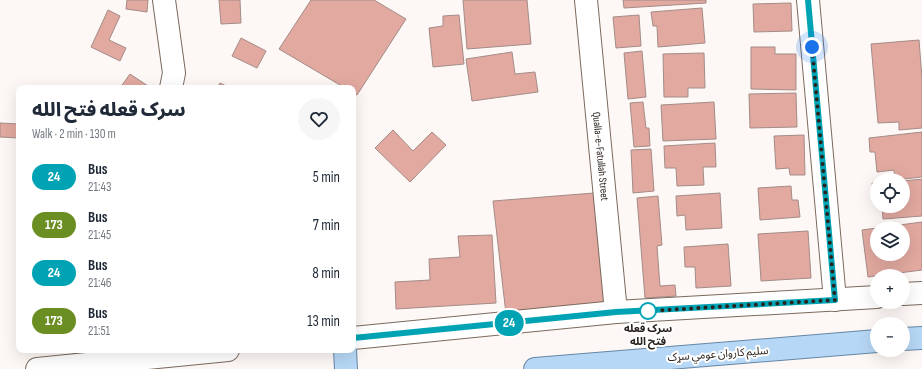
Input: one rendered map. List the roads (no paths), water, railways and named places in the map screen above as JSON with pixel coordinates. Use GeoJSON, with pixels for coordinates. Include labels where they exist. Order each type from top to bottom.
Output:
{"type":"FeatureCollection","features":[{"type":"Feature","properties":{"kind":"main road"},"geometry":{"type":"LineString","coordinates":[[910,339],[922,338]]}},
{"type":"Feature","properties":{"kind":"main road","name":"سلیم کاروان عومي سړک"},"geometry":{"type":"LineString","coordinates":[[534,369],[694,362],[870,342]]}},
{"type":"Feature","properties":{"kind":"main road"},"geometry":{"type":"LineString","coordinates":[[345,353],[346,369]]}},
{"type":"Feature","properties":{"kind":"street"},"geometry":{"type":"LineString","coordinates":[[164,0],[174,73],[172,85]]}},
{"type":"Feature","properties":{"kind":"street","name":"Qualla-e-Fatullah Street"},"geometry":{"type":"LineString","coordinates":[[586,0],[616,312]]}},
{"type":"Feature","properties":{"kind":"street"},"geometry":{"type":"LineString","coordinates":[[808,0],[835,300]]}},
{"type":"Feature","properties":{"kind":"street"},"geometry":{"type":"LineString","coordinates":[[910,294],[922,293]]}},
{"type":"Feature","properties":{"kind":"street"},"geometry":{"type":"LineString","coordinates":[[356,338],[616,312],[870,298]]}},
{"type":"Feature","properties":{"kind":"street"},"geometry":{"type":"LineString","coordinates":[[38,369],[113,356],[170,353]]}},
{"type":"Feature","properties":{"kind":"place","name":"سرک قعله فتح الله"},"geometry":{"type":"Point","coordinates":[648,311]}}]}
